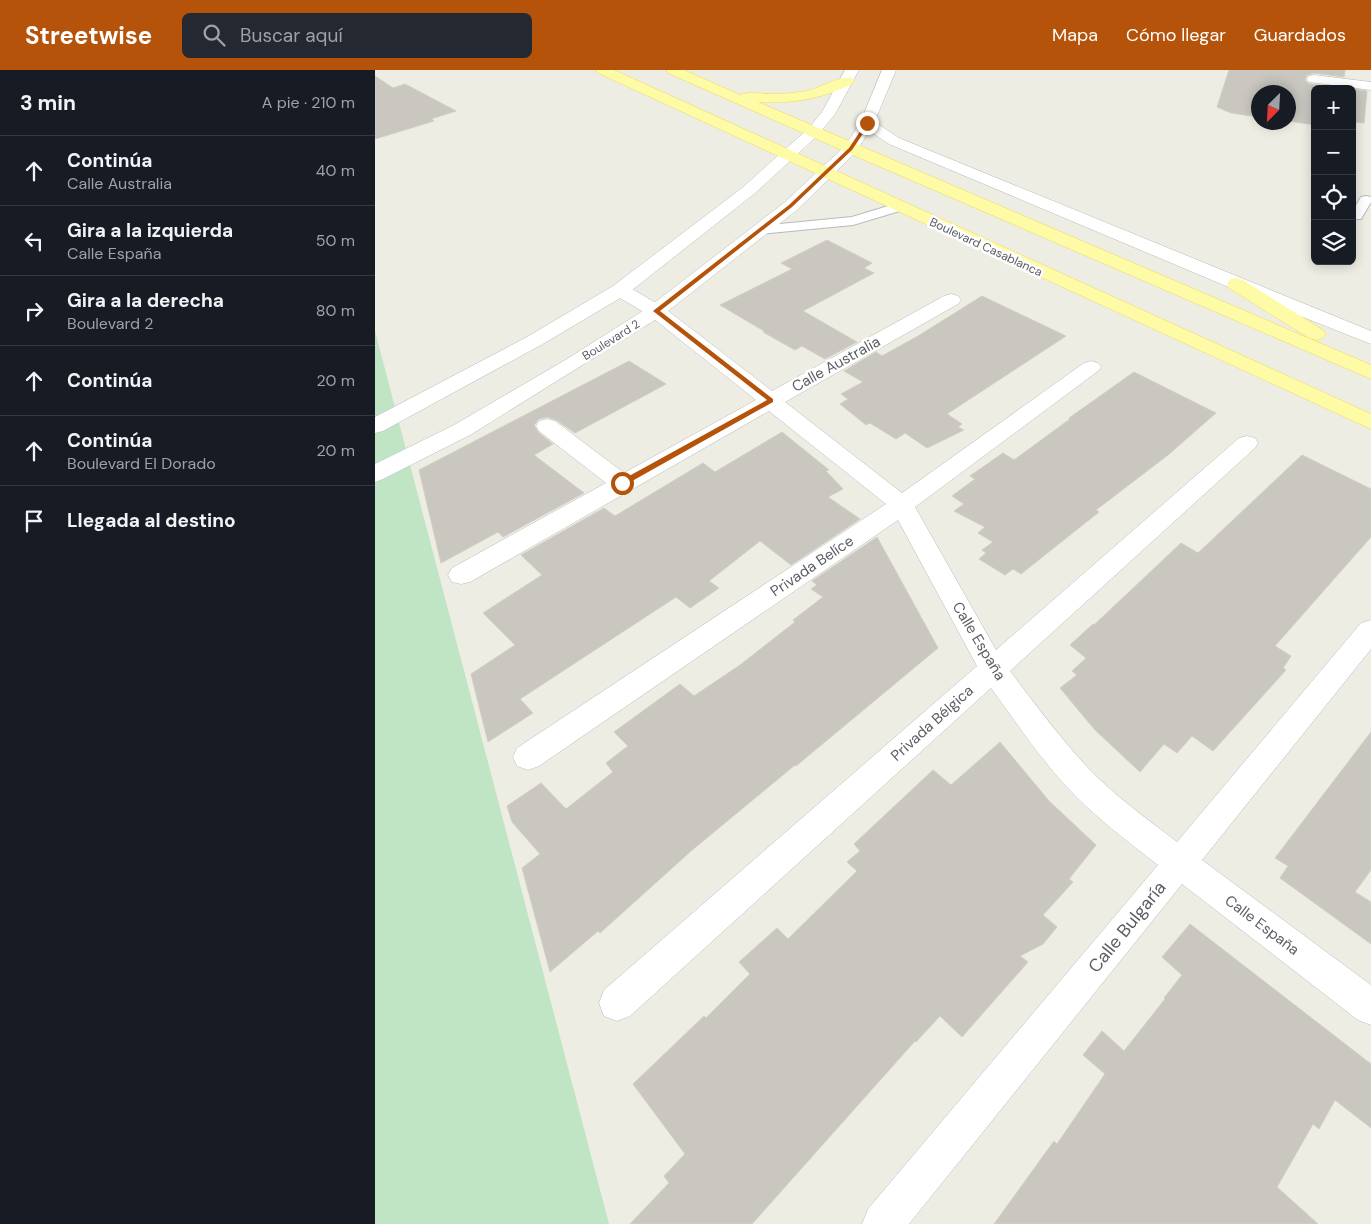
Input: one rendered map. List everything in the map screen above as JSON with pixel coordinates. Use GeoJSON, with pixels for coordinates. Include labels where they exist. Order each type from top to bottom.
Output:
{"type":"FeatureCollection","features":[{"type":"Feature","properties":{"kind":"main road","name":"Boulevard Casablanca"},"geometry":{"type":"LineString","coordinates":[[603,70],[826,174],[1371,422]]}},
{"type":"Feature","properties":{"kind":"main road"},"geometry":{"type":"LineString","coordinates":[[673,70],[851,149],[1371,373]]}},
{"type":"Feature","properties":{"kind":"main road"},"geometry":{"type":"LineString","coordinates":[[719,90],[738,96],[787,98],[825,91],[849,76]]}},
{"type":"Feature","properties":{"kind":"main road"},"geometry":{"type":"LineString","coordinates":[[1236,284],[1371,368]]}},
{"type":"Feature","properties":{"kind":"street","name":"Boulevard 2"},"geometry":{"type":"LineString","coordinates":[[375,474],[461,430],[574,363],[656,311],[760,230],[826,174],[851,149],[867,123],[889,70]]}},
{"type":"Feature","properties":{"kind":"street"},"geometry":{"type":"LineString","coordinates":[[375,426],[533,341],[621,290],[741,196],[813,132],[828,114],[849,76]]}},
{"type":"Feature","properties":{"kind":"street"},"geometry":{"type":"LineString","coordinates":[[1313,79],[1362,80]]}},
{"type":"Feature","properties":{"kind":"street"},"geometry":{"type":"LineString","coordinates":[[867,123],[893,141],[1103,226],[1236,284],[1371,338]]}},
{"type":"Feature","properties":{"kind":"street","name":"Calle España"},"geometry":{"type":"LineString","coordinates":[[621,290],[656,311],[903,505],[993,670],[1050,745],[1079,779],[1121,817],[1371,1007]]}},
{"type":"Feature","properties":{"kind":"street","name":"Calle Australia"},"geometry":{"type":"LineString","coordinates":[[461,575],[951,300]]}},
{"type":"Feature","properties":{"kind":"street","name":"Privada Belíce"},"geometry":{"type":"LineString","coordinates":[[527,758],[903,505],[1091,367]]}},
{"type":"Feature","properties":{"kind":"street"},"geometry":{"type":"LineString","coordinates":[[547,426],[622,483]]}},
{"type":"Feature","properties":{"kind":"street","name":"Privada Bélgica"},"geometry":{"type":"LineString","coordinates":[[617,1004],[1247,443]]}},
{"type":"Feature","properties":{"kind":"street","name":"Calle Bulgaría"},"geometry":{"type":"LineString","coordinates":[[883,1224],[1371,630]]}},
{"type":"Feature","properties":{"kind":"lane"},"geometry":{"type":"LineString","coordinates":[[1356,216],[1366,200]]}},
{"type":"Feature","properties":{"kind":"lane"},"geometry":{"type":"LineString","coordinates":[[760,230],[853,221],[898,207]]}},
{"type":"Feature","properties":{"kind":"green space"},"geometry":{"type":"Polygon","coordinates":[[[375,331],[609,1224],[375,1224],[375,331]]]}},
{"type":"Feature","properties":{"kind":"building"},"geometry":{"type":"Polygon","coordinates":[[[1229,70],[1345,70],[1344,77],[1314,73],[1307,75],[1305,80],[1309,84],[1317,85],[1311,85],[1311,124],[1296,122],[1296,85],[1251,85],[1251,116],[1231,113],[1217,107],[1229,70]]]}},
{"type":"Feature","properties":{"kind":"building"},"geometry":{"type":"Polygon","coordinates":[[[375,76],[393,88],[405,84],[456,111],[431,119],[434,121],[375,139],[375,76]]]}},
{"type":"Feature","properties":{"kind":"building"},"geometry":{"type":"Polygon","coordinates":[[[1356,90],[1367,91],[1364,123],[1356,122],[1356,90]]]}},
{"type":"Feature","properties":{"kind":"building"},"geometry":{"type":"Polygon","coordinates":[[[827,240],[872,263],[864,268],[874,273],[803,311],[857,342],[825,359],[802,346],[795,350],[720,305],[792,269],[781,263],[827,240]]]}},
{"type":"Feature","properties":{"kind":"building"},"geometry":{"type":"Polygon","coordinates":[[[982,296],[1066,336],[947,414],[962,424],[958,427],[964,430],[927,448],[905,433],[896,439],[870,423],[866,425],[840,404],[848,399],[841,394],[863,382],[844,371],[876,352],[882,356],[982,296]]]}},
{"type":"Feature","properties":{"kind":"building"},"geometry":{"type":"Polygon","coordinates":[[[629,361],[666,384],[575,433],[556,420],[547,417],[539,419],[534,425],[538,432],[553,444],[534,455],[584,493],[503,537],[498,532],[441,563],[419,470],[629,361]]]}},
{"type":"Feature","properties":{"kind":"building"},"geometry":{"type":"Polygon","coordinates":[[[1134,372],[1216,413],[1168,455],[1096,510],[1099,512],[1021,574],[1013,569],[1005,575],[979,559],[986,553],[982,550],[993,542],[978,533],[985,527],[954,511],[964,504],[952,496],[975,479],[970,476],[1003,453],[1014,460],[1134,372]]]}},
{"type":"Feature","properties":{"kind":"building"},"geometry":{"type":"Polygon","coordinates":[[[782,432],[829,470],[826,471],[843,489],[828,497],[860,519],[791,565],[760,541],[709,581],[719,588],[690,608],[676,597],[520,699],[533,713],[488,742],[471,674],[515,645],[483,613],[542,575],[521,555],[604,508],[615,516],[703,463],[715,472],[782,432]]]}},
{"type":"Feature","properties":{"kind":"building"},"geometry":{"type":"Polygon","coordinates":[[[1302,455],[1371,489],[1371,537],[1275,646],[1291,656],[1283,668],[1286,670],[1213,751],[1192,736],[1177,753],[1164,744],[1140,772],[1095,730],[1060,688],[1077,675],[1072,671],[1086,658],[1070,645],[1094,625],[1181,543],[1198,553],[1302,455]]]}},
{"type":"Feature","properties":{"kind":"building"},"geometry":{"type":"Polygon","coordinates":[[[877,537],[938,648],[691,851],[600,933],[598,931],[550,972],[522,868],[540,854],[512,822],[507,806],[541,783],[566,809],[613,772],[606,763],[628,746],[614,732],[680,684],[694,696],[740,665],[795,622],[793,620],[823,597],[811,589],[817,585],[812,581],[877,537]]]}},
{"type":"Feature","properties":{"kind":"building"},"geometry":{"type":"Polygon","coordinates":[[[1371,732],[1371,870],[1355,892],[1371,902],[1371,944],[1280,878],[1288,866],[1275,858],[1371,732]]]}},
{"type":"Feature","properties":{"kind":"building"},"geometry":{"type":"Polygon","coordinates":[[[1000,742],[1049,801],[1096,845],[1069,879],[1073,882],[1043,915],[1057,927],[1043,944],[1020,956],[1028,962],[962,1037],[940,1016],[915,1041],[752,1224],[630,1224],[669,1183],[664,1176],[685,1154],[633,1084],[704,1016],[706,1018],[750,974],[739,962],[777,928],[788,939],[857,871],[847,862],[860,851],[854,844],[933,770],[951,785],[1000,742]]]}},
{"type":"Feature","properties":{"kind":"building"},"geometry":{"type":"Polygon","coordinates":[[[1190,924],[1371,1064],[1371,1128],[1335,1100],[1319,1129],[1313,1124],[1277,1187],[1318,1224],[994,1224],[1054,1141],[1057,1144],[1105,1074],[1083,1055],[1102,1031],[1124,1051],[1182,975],[1162,957],[1190,924]]]}},
{"type":"Feature","properties":{"kind":"route"},"geometry":{"type":"LineString","coordinates":[[622,483],[771,401],[656,311],[791,206],[851,149],[867,123]]}}]}
